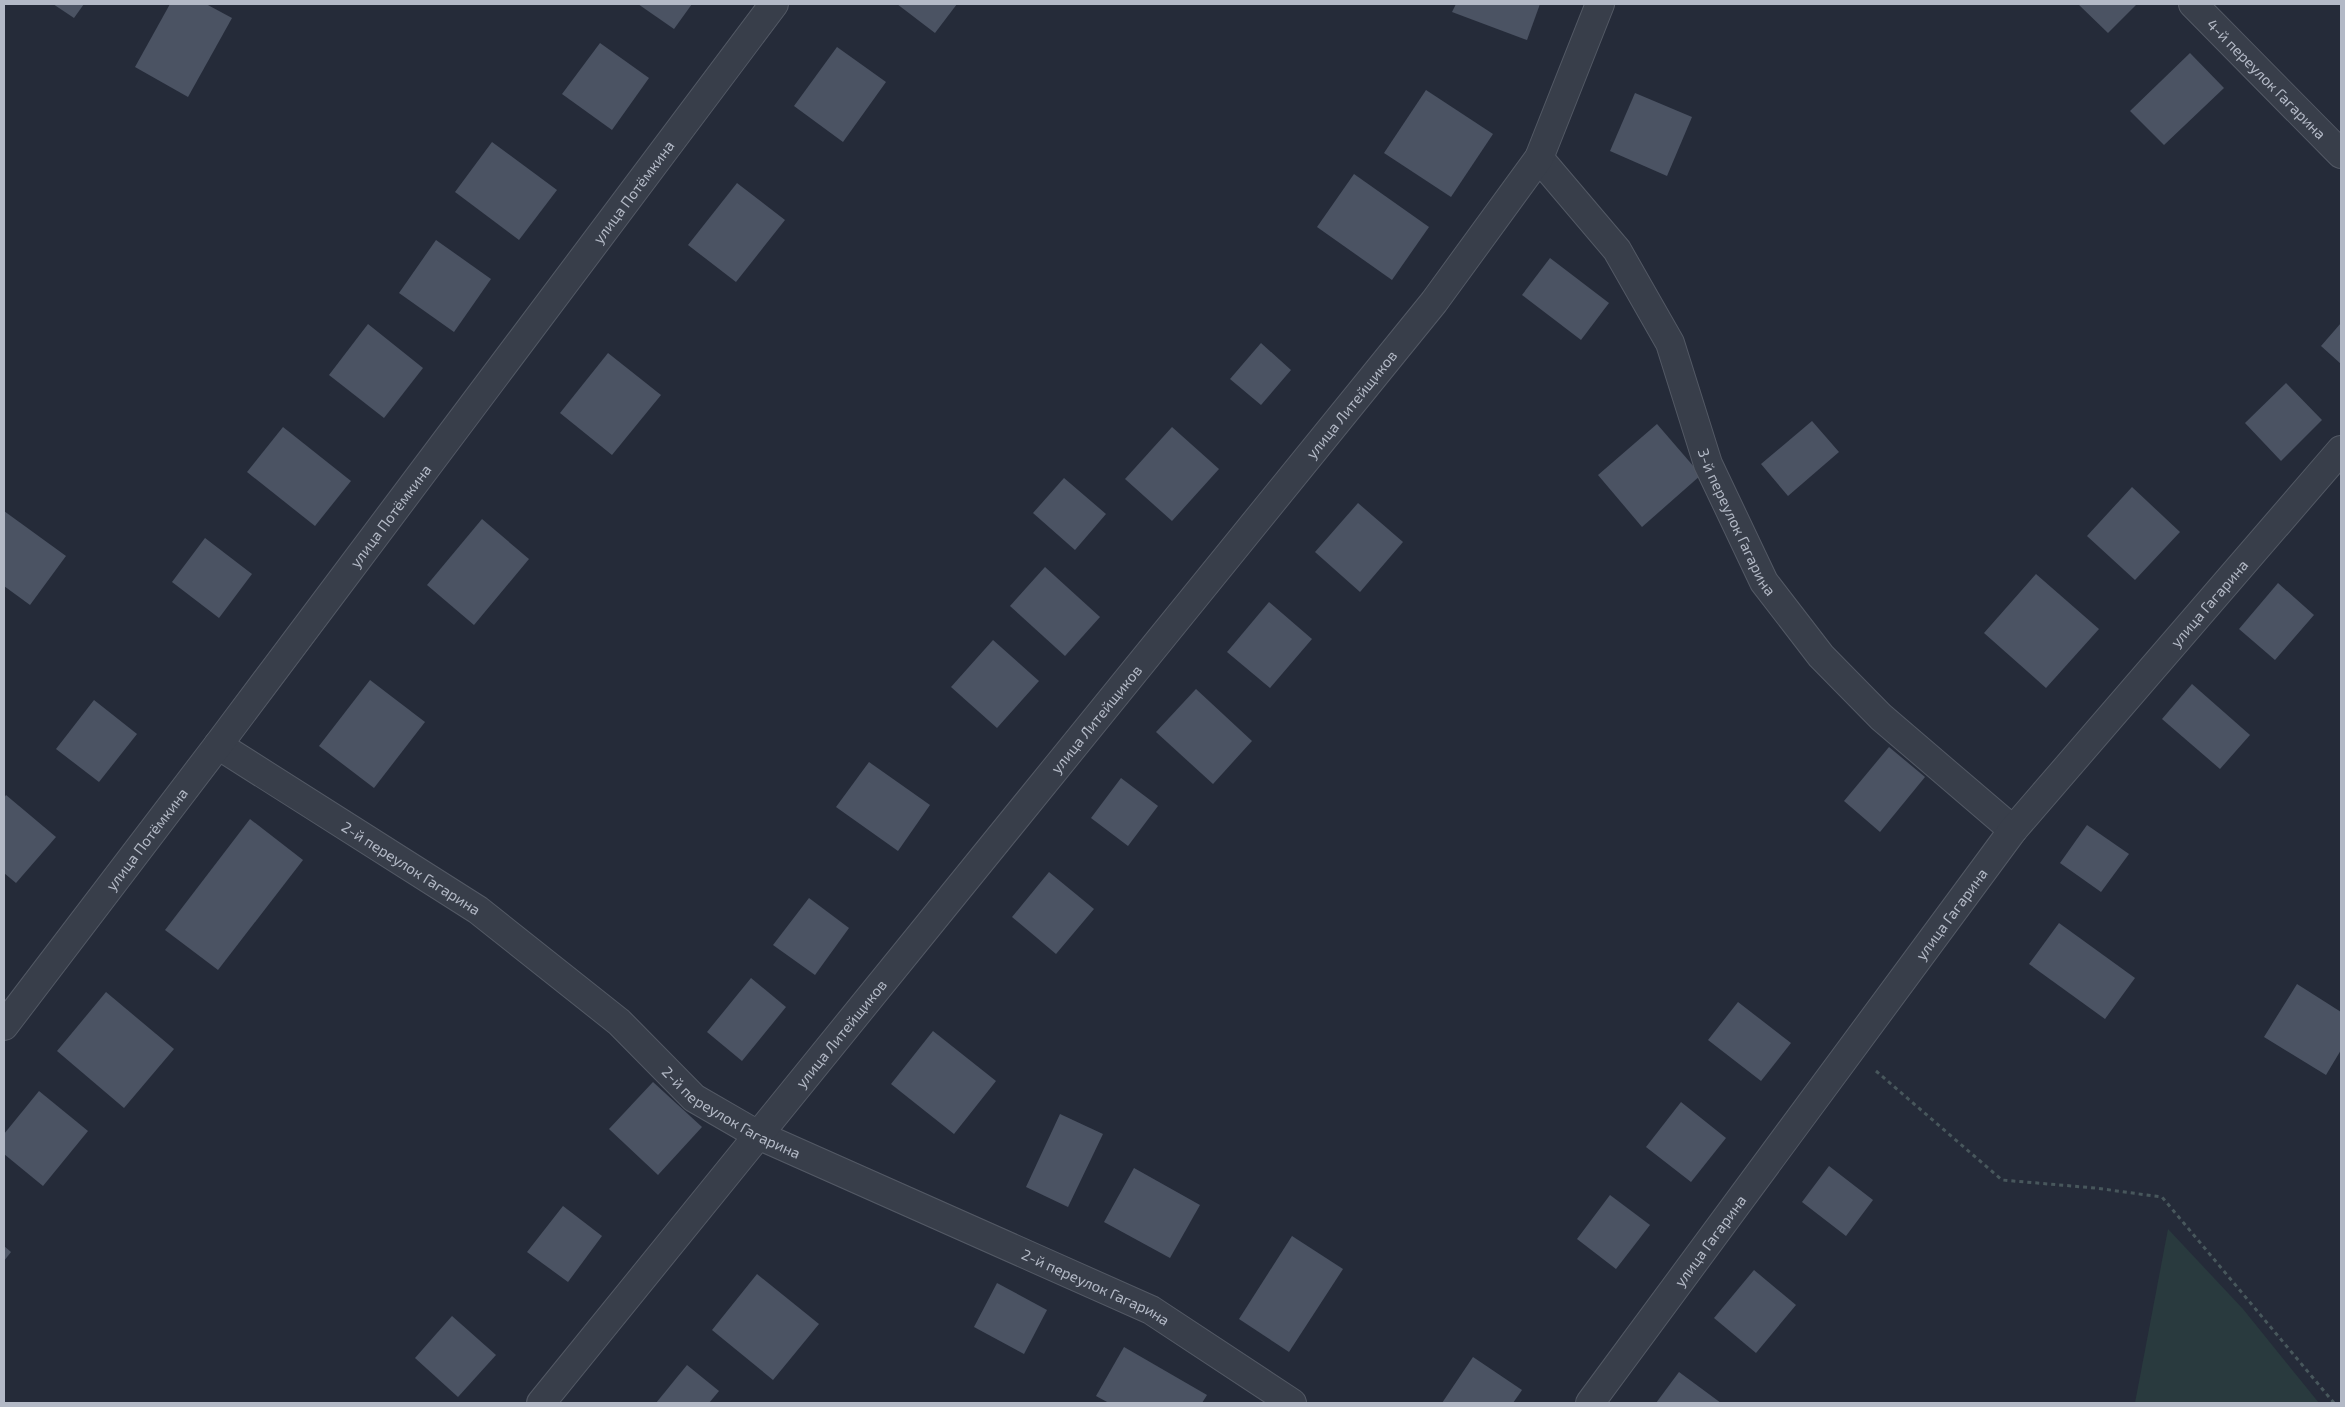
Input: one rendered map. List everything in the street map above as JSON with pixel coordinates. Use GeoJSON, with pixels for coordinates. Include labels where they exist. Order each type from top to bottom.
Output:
{"type":"FeatureCollection","features":[{"type":"Feature","properties":{"kind":"street","name":"улица Потёмкина"},"geometry":{"type":"LineString","coordinates":[[4,1026],[218,745],[774,4]]}},
{"type":"Feature","properties":{"kind":"street","name":"улица Литейщиков"},"geometry":{"type":"LineString","coordinates":[[541,1403],[1434,302],[1539,158],[1600,4]]}},
{"type":"Feature","properties":{"kind":"street","name":"4-й переулок Гагарина"},"geometry":{"type":"LineString","coordinates":[[2193,4],[2341,154]]}},
{"type":"Feature","properties":{"kind":"street","name":"3-й переулок Гагарина"},"geometry":{"type":"LineString","coordinates":[[1539,158],[1617,250],[1670,342],[1708,464],[1764,582],[1821,656],[1880,717],[2013,830]]}},
{"type":"Feature","properties":{"kind":"street","name":"улица Гагарина"},"geometry":{"type":"LineString","coordinates":[[1590,1403],[2013,830],[2341,450]]}},
{"type":"Feature","properties":{"kind":"street","name":"2-й переулок Гагарина"},"geometry":{"type":"LineString","coordinates":[[218,745],[478,910],[619,1022],[694,1098],[758,1135],[1151,1310],[1292,1403]]}},
{"type":"Feature","properties":{"kind":"path"},"geometry":{"type":"LineString","coordinates":[[1851,1050],[2002,1180],[2094,1188],[2162,1197],[2334,1403]]}},
{"type":"Feature","properties":{"kind":"shaded area"},"geometry":{"type":"Polygon","coordinates":[[[2168,1229],[2243,1309],[2319,1403],[2135,1403],[2168,1229]]]}},
{"type":"Feature","properties":{"kind":"building"},"geometry":{"type":"Polygon","coordinates":[[[53,4],[84,4],[74,18],[53,4]]]}},
{"type":"Feature","properties":{"kind":"building"},"geometry":{"type":"Polygon","coordinates":[[[170,4],[206,4],[232,18],[188,97],[135,67],[170,4]]]}},
{"type":"Feature","properties":{"kind":"building"},"geometry":{"type":"Polygon","coordinates":[[[638,4],[692,4],[674,29],[638,4]]]}},
{"type":"Feature","properties":{"kind":"building"},"geometry":{"type":"Polygon","coordinates":[[[897,4],[957,4],[935,33],[897,4]]]}},
{"type":"Feature","properties":{"kind":"building"},"geometry":{"type":"Polygon","coordinates":[[[1456,4],[1540,4],[1527,40],[1452,12],[1456,4]]]}},
{"type":"Feature","properties":{"kind":"building"},"geometry":{"type":"Polygon","coordinates":[[[2078,4],[2137,4],[2108,33],[2078,4]]]}},
{"type":"Feature","properties":{"kind":"building"},"geometry":{"type":"Polygon","coordinates":[[[600,43],[649,78],[612,130],[562,94],[600,43]]]}},
{"type":"Feature","properties":{"kind":"building"},"geometry":{"type":"Polygon","coordinates":[[[837,47],[886,82],[843,142],[794,106],[837,47]]]}},
{"type":"Feature","properties":{"kind":"building"},"geometry":{"type":"Polygon","coordinates":[[[2190,53],[2224,88],[2164,145],[2130,111],[2190,53]]]}},
{"type":"Feature","properties":{"kind":"building"},"geometry":{"type":"Polygon","coordinates":[[[1426,90],[1493,134],[1451,197],[1384,153],[1426,90]]]}},
{"type":"Feature","properties":{"kind":"building"},"geometry":{"type":"Polygon","coordinates":[[[1635,93],[1692,117],[1667,176],[1610,151],[1635,93]]]}},
{"type":"Feature","properties":{"kind":"building"},"geometry":{"type":"Polygon","coordinates":[[[492,142],[557,190],[519,240],[455,192],[492,142]]]}},
{"type":"Feature","properties":{"kind":"building"},"geometry":{"type":"Polygon","coordinates":[[[1354,174],[1429,227],[1392,280],[1317,227],[1354,174]]]}},
{"type":"Feature","properties":{"kind":"building"},"geometry":{"type":"Polygon","coordinates":[[[737,183],[785,220],[736,282],[688,245],[737,183]]]}},
{"type":"Feature","properties":{"kind":"building"},"geometry":{"type":"Polygon","coordinates":[[[436,240],[491,279],[454,332],[399,293],[436,240]]]}},
{"type":"Feature","properties":{"kind":"building"},"geometry":{"type":"Polygon","coordinates":[[[1550,258],[1609,303],[1581,340],[1522,295],[1550,258]]]}},
{"type":"Feature","properties":{"kind":"building"},"geometry":{"type":"Polygon","coordinates":[[[2341,323],[2341,364],[2321,346],[2341,323]]]}},
{"type":"Feature","properties":{"kind":"building"},"geometry":{"type":"Polygon","coordinates":[[[368,324],[423,368],[384,418],[329,375],[368,324]]]}},
{"type":"Feature","properties":{"kind":"building"},"geometry":{"type":"Polygon","coordinates":[[[1261,343],[1291,370],[1261,405],[1230,379],[1261,343]]]}},
{"type":"Feature","properties":{"kind":"building"},"geometry":{"type":"Polygon","coordinates":[[[608,353],[661,395],[612,455],[560,413],[608,353]]]}},
{"type":"Feature","properties":{"kind":"building"},"geometry":{"type":"Polygon","coordinates":[[[2286,383],[2322,420],[2281,461],[2245,423],[2286,383]]]}},
{"type":"Feature","properties":{"kind":"building"},"geometry":{"type":"Polygon","coordinates":[[[1812,421],[1839,452],[1788,496],[1761,464],[1812,421]]]}},
{"type":"Feature","properties":{"kind":"building"},"geometry":{"type":"Polygon","coordinates":[[[1657,424],[1701,475],[1642,527],[1598,475],[1657,424]]]}},
{"type":"Feature","properties":{"kind":"building"},"geometry":{"type":"Polygon","coordinates":[[[283,427],[351,481],[315,526],[247,472],[283,427]]]}},
{"type":"Feature","properties":{"kind":"building"},"geometry":{"type":"Polygon","coordinates":[[[1172,427],[1219,469],[1172,521],[1125,479],[1172,427]]]}},
{"type":"Feature","properties":{"kind":"building"},"geometry":{"type":"Polygon","coordinates":[[[1064,478],[1106,514],[1075,550],[1033,513],[1064,478]]]}},
{"type":"Feature","properties":{"kind":"building"},"geometry":{"type":"Polygon","coordinates":[[[2132,487],[2180,532],[2135,580],[2087,536],[2132,487]]]}},
{"type":"Feature","properties":{"kind":"building"},"geometry":{"type":"Polygon","coordinates":[[[1358,503],[1403,542],[1360,592],[1315,552],[1358,503]]]}},
{"type":"Feature","properties":{"kind":"building"},"geometry":{"type":"Polygon","coordinates":[[[4,511],[66,556],[30,605],[4,586],[4,511]]]}},
{"type":"Feature","properties":{"kind":"building"},"geometry":{"type":"Polygon","coordinates":[[[482,519],[529,559],[474,625],[427,585],[482,519]]]}},
{"type":"Feature","properties":{"kind":"building"},"geometry":{"type":"Polygon","coordinates":[[[205,538],[252,574],[219,618],[172,582],[205,538]]]}},
{"type":"Feature","properties":{"kind":"building"},"geometry":{"type":"Polygon","coordinates":[[[1045,567],[1100,617],[1065,656],[1010,606],[1045,567]]]}},
{"type":"Feature","properties":{"kind":"building"},"geometry":{"type":"Polygon","coordinates":[[[2036,574],[2099,629],[2046,688],[1984,633],[2036,574]]]}},
{"type":"Feature","properties":{"kind":"building"},"geometry":{"type":"Polygon","coordinates":[[[2278,583],[2314,615],[2275,660],[2239,629],[2278,583]]]}},
{"type":"Feature","properties":{"kind":"building"},"geometry":{"type":"Polygon","coordinates":[[[1269,602],[1312,639],[1270,688],[1227,652],[1269,602]]]}},
{"type":"Feature","properties":{"kind":"building"},"geometry":{"type":"Polygon","coordinates":[[[993,640],[1039,681],[997,728],[951,687],[993,640]]]}},
{"type":"Feature","properties":{"kind":"building"},"geometry":{"type":"Polygon","coordinates":[[[370,680],[425,722],[374,788],[319,746],[370,680]]]}},
{"type":"Feature","properties":{"kind":"building"},"geometry":{"type":"Polygon","coordinates":[[[2192,684],[2250,735],[2220,769],[2162,719],[2192,684]]]}},
{"type":"Feature","properties":{"kind":"building"},"geometry":{"type":"Polygon","coordinates":[[[1196,689],[1252,741],[1213,784],[1156,732],[1196,689]]]}},
{"type":"Feature","properties":{"kind":"building"},"geometry":{"type":"Polygon","coordinates":[[[94,700],[137,734],[99,782],[56,749],[94,700]]]}},
{"type":"Feature","properties":{"kind":"building"},"geometry":{"type":"Polygon","coordinates":[[[1889,747],[1925,777],[1880,832],[1844,801],[1889,747]]]}},
{"type":"Feature","properties":{"kind":"building"},"geometry":{"type":"Polygon","coordinates":[[[869,762],[930,805],[898,851],[836,807],[869,762]]]}},
{"type":"Feature","properties":{"kind":"building"},"geometry":{"type":"Polygon","coordinates":[[[1121,778],[1158,806],[1128,846],[1091,818],[1121,778]]]}},
{"type":"Feature","properties":{"kind":"building"},"geometry":{"type":"Polygon","coordinates":[[[6,795],[56,837],[16,883],[4,873],[4,798],[6,795]]]}},
{"type":"Feature","properties":{"kind":"building"},"geometry":{"type":"Polygon","coordinates":[[[250,819],[303,860],[218,970],[165,930],[250,819]]]}},
{"type":"Feature","properties":{"kind":"building"},"geometry":{"type":"Polygon","coordinates":[[[2087,825],[2129,854],[2101,892],[2060,863],[2087,825]]]}},
{"type":"Feature","properties":{"kind":"building"},"geometry":{"type":"Polygon","coordinates":[[[1049,872],[1094,909],[1056,954],[1012,917],[1049,872]]]}},
{"type":"Feature","properties":{"kind":"building"},"geometry":{"type":"Polygon","coordinates":[[[809,898],[849,928],[815,975],[773,945],[809,898]]]}},
{"type":"Feature","properties":{"kind":"building"},"geometry":{"type":"Polygon","coordinates":[[[2059,923],[2135,978],[2105,1019],[2029,964],[2059,923]]]}},
{"type":"Feature","properties":{"kind":"building"},"geometry":{"type":"Polygon","coordinates":[[[751,978],[786,1007],[742,1061],[707,1032],[751,978]]]}},
{"type":"Feature","properties":{"kind":"building"},"geometry":{"type":"Polygon","coordinates":[[[2297,984],[2341,1012],[2341,1050],[2326,1075],[2264,1037],[2297,984]]]}},
{"type":"Feature","properties":{"kind":"building"},"geometry":{"type":"Polygon","coordinates":[[[106,992],[174,1049],[124,1108],[57,1051],[106,992]]]}},
{"type":"Feature","properties":{"kind":"building"},"geometry":{"type":"Polygon","coordinates":[[[1738,1002],[1791,1043],[1761,1081],[1708,1040],[1738,1002]]]}},
{"type":"Feature","properties":{"kind":"building"},"geometry":{"type":"Polygon","coordinates":[[[933,1031],[996,1081],[954,1134],[891,1084],[933,1031]]]}},
{"type":"Feature","properties":{"kind":"building"},"geometry":{"type":"Polygon","coordinates":[[[653,1082],[702,1127],[658,1175],[609,1129],[653,1082]]]}},
{"type":"Feature","properties":{"kind":"building"},"geometry":{"type":"Polygon","coordinates":[[[39,1091],[88,1131],[43,1186],[4,1154],[4,1134],[39,1091]]]}},
{"type":"Feature","properties":{"kind":"building"},"geometry":{"type":"Polygon","coordinates":[[[1681,1102],[1726,1138],[1691,1182],[1646,1147],[1681,1102]]]}},
{"type":"Feature","properties":{"kind":"building"},"geometry":{"type":"Polygon","coordinates":[[[1060,1114],[1103,1134],[1068,1207],[1026,1187],[1060,1114]]]}},
{"type":"Feature","properties":{"kind":"building"},"geometry":{"type":"Polygon","coordinates":[[[1829,1166],[1873,1200],[1846,1236],[1802,1202],[1829,1166]]]}},
{"type":"Feature","properties":{"kind":"building"},"geometry":{"type":"Polygon","coordinates":[[[1134,1168],[1200,1205],[1170,1258],[1104,1222],[1134,1168]]]}},
{"type":"Feature","properties":{"kind":"building"},"geometry":{"type":"Polygon","coordinates":[[[1610,1195],[1650,1225],[1616,1269],[1577,1239],[1610,1195]]]}},
{"type":"Feature","properties":{"kind":"building"},"geometry":{"type":"Polygon","coordinates":[[[563,1206],[602,1236],[568,1282],[527,1252],[563,1206]]]}},
{"type":"Feature","properties":{"kind":"building"},"geometry":{"type":"Polygon","coordinates":[[[1292,1236],[1343,1269],[1289,1352],[1239,1319],[1292,1236]]]}},
{"type":"Feature","properties":{"kind":"building"},"geometry":{"type":"Polygon","coordinates":[[[4,1246],[11,1252],[4,1261],[4,1246]]]}},
{"type":"Feature","properties":{"kind":"building"},"geometry":{"type":"Polygon","coordinates":[[[1754,1270],[1796,1305],[1756,1353],[1714,1318],[1754,1270]]]}},
{"type":"Feature","properties":{"kind":"building"},"geometry":{"type":"Polygon","coordinates":[[[757,1274],[819,1324],[773,1380],[712,1330],[757,1274]]]}},
{"type":"Feature","properties":{"kind":"building"},"geometry":{"type":"Polygon","coordinates":[[[997,1283],[1047,1310],[1024,1354],[974,1327],[997,1283]]]}},
{"type":"Feature","properties":{"kind":"building"},"geometry":{"type":"Polygon","coordinates":[[[452,1316],[496,1355],[458,1397],[415,1358],[452,1316]]]}},
{"type":"Feature","properties":{"kind":"building"},"geometry":{"type":"Polygon","coordinates":[[[1124,1347],[1207,1395],[1202,1403],[1109,1403],[1096,1396],[1124,1347]]]}},
{"type":"Feature","properties":{"kind":"building"},"geometry":{"type":"Polygon","coordinates":[[[1473,1357],[1522,1390],[1513,1403],[1442,1403],[1473,1357]]]}},
{"type":"Feature","properties":{"kind":"building"},"geometry":{"type":"Polygon","coordinates":[[[687,1365],[719,1391],[709,1403],[656,1403],[687,1365]]]}},
{"type":"Feature","properties":{"kind":"building"},"geometry":{"type":"Polygon","coordinates":[[[1679,1372],[1721,1403],[1656,1403],[1679,1372]]]}}]}
